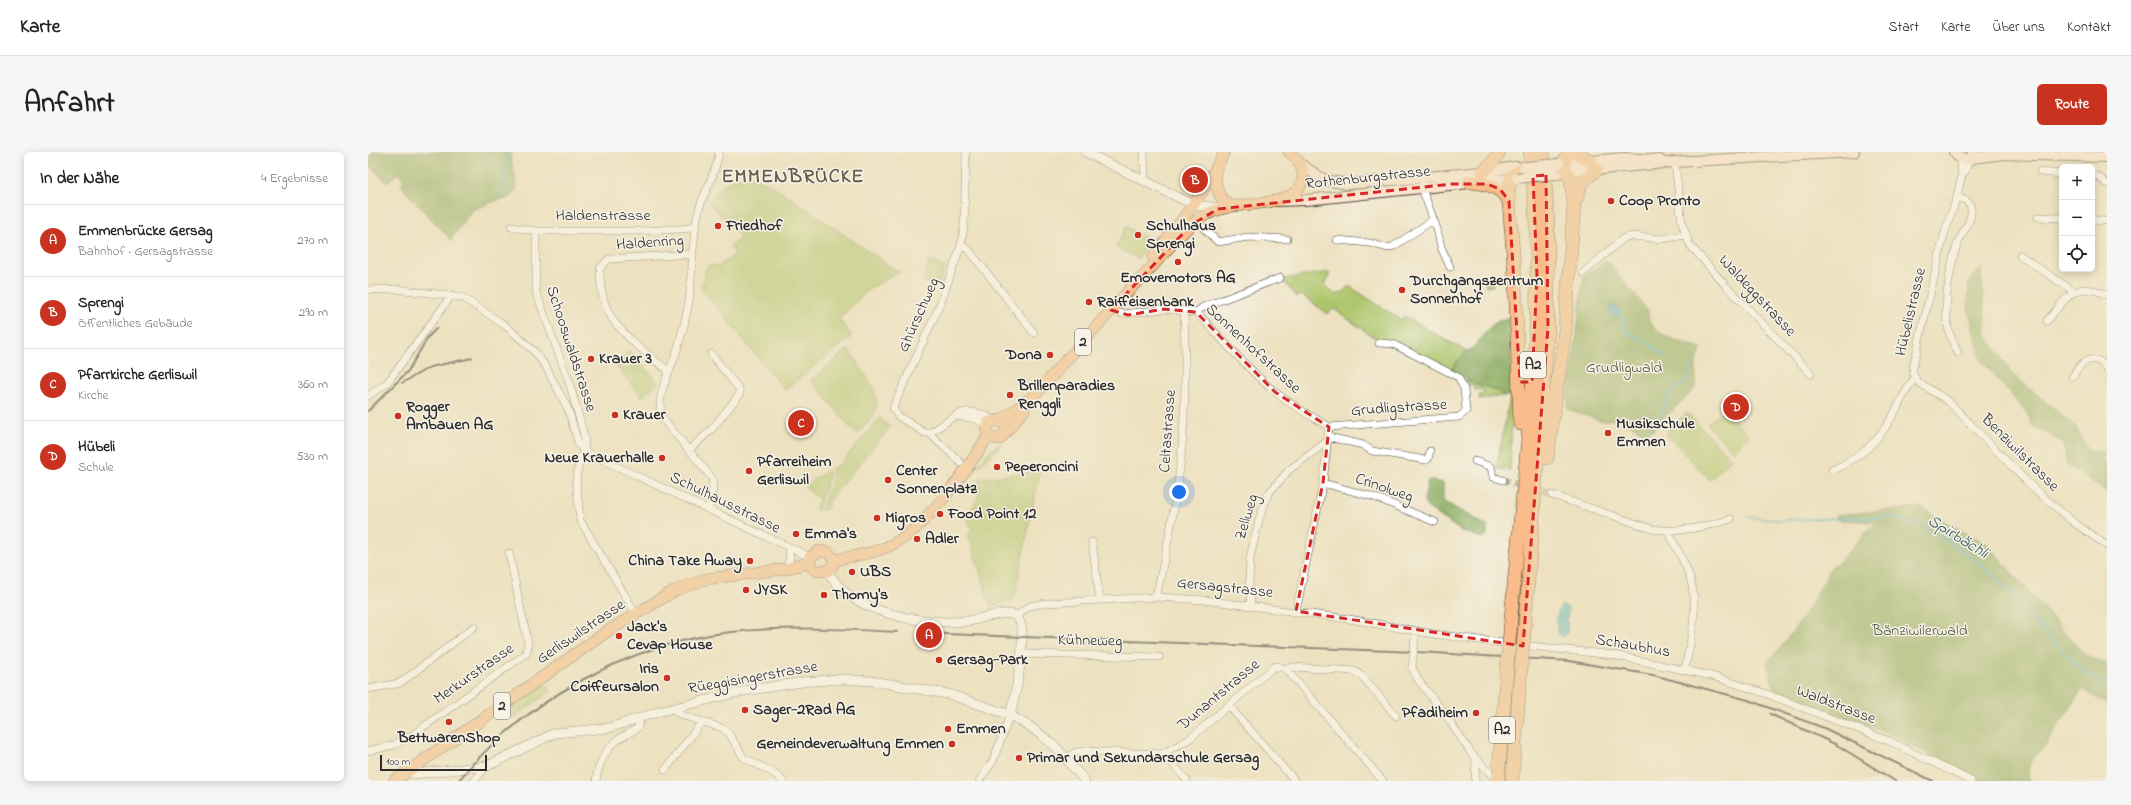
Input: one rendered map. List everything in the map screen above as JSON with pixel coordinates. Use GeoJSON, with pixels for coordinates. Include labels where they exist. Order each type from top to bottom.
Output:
{"type":"FeatureCollection","features":[{"type":"Feature","properties":{"kind":"highway"},"geometry":{"type":"LineString","coordinates":[[1483,172],[1493,162],[1499,152]]}},
{"type":"Feature","properties":{"kind":"highway","name":"A2"},"geometry":{"type":"LineString","coordinates":[[1498,781],[1536,312],[1536,224],[1530,152]]}},
{"type":"Feature","properties":{"kind":"highway","name":"A2"},"geometry":{"type":"LineString","coordinates":[[1512,781],[1536,497],[1548,328],[1548,217],[1543,152]]}},
{"type":"Feature","properties":{"kind":"highway"},"geometry":{"type":"LineString","coordinates":[[1574,206],[1580,185],[1593,166],[1576,152]]}},
{"type":"Feature","properties":{"kind":"highway"},"geometry":{"type":"LineString","coordinates":[[1536,497],[1544,486],[1550,431],[1563,349],[1574,206],[1572,183],[1562,167]]}},
{"type":"Feature","properties":{"kind":"highway"},"geometry":{"type":"LineString","coordinates":[[1514,577],[1511,556],[1520,443],[1520,410],[1516,293],[1508,190],[1517,172]]}},
{"type":"Feature","properties":{"kind":"highway"},"geometry":{"type":"LineString","coordinates":[[1470,182],[1494,186],[1504,194],[1509,201]]}},
{"type":"Feature","properties":{"kind":"main road","name":"2"},"geometry":{"type":"LineString","coordinates":[[993,429],[1004,424],[1006,432],[1031,398],[1134,285],[1194,205],[1215,172],[1224,152]]}},
{"type":"Feature","properties":{"kind":"main road"},"geometry":{"type":"LineString","coordinates":[[1289,152],[1299,163]]}},
{"type":"Feature","properties":{"kind":"main road","name":"Rothenburgstrasse"},"geometry":{"type":"LineString","coordinates":[[1299,163],[1318,177],[1337,184],[1470,182],[1517,172],[1562,167],[1593,166],[1631,158],[1675,162],[1725,156],[1854,152]]}},
{"type":"Feature","properties":{"kind":"main road"},"geometry":{"type":"LineString","coordinates":[[1962,155],[1988,157],[1990,153],[2107,157]]}},
{"type":"Feature","properties":{"kind":"main road","name":"2"},"geometry":{"type":"LineString","coordinates":[[1134,285],[1149,272],[1196,221],[1206,214],[1228,207],[1278,201],[1291,196],[1299,188],[1303,176],[1299,163]]}},
{"type":"Feature","properties":{"kind":"main road"},"geometry":{"type":"LineString","coordinates":[[1215,172],[1218,193],[1228,207]]}},
{"type":"Feature","properties":{"kind":"main road","name":"Rothenburgstrasse"},"geometry":{"type":"LineString","coordinates":[[1278,201],[1306,200],[1483,172],[1517,172]]}},
{"type":"Feature","properties":{"kind":"main road","name":"2"},"geometry":{"type":"LineString","coordinates":[[834,560],[878,550],[895,543],[917,527],[952,488],[993,429],[1031,398]]}},
{"type":"Feature","properties":{"kind":"main road"},"geometry":{"type":"LineString","coordinates":[[826,551],[830,553],[834,560],[832,567],[828,571],[816,571],[809,560],[817,552],[826,551]]}},
{"type":"Feature","properties":{"kind":"main road","name":"Gerliswilstrasse"},"geometry":{"type":"LineString","coordinates":[[394,781],[636,614],[674,591],[699,580],[785,569],[809,560]]}},
{"type":"Feature","properties":{"kind":"street"},"geometry":{"type":"LineString","coordinates":[[709,508],[713,489],[712,478],[663,419],[659,410],[659,401],[670,371],[686,317],[690,292],[695,228],[699,209],[715,168],[719,152]]}},
{"type":"Feature","properties":{"kind":"street","name":"Ghürschweg"},"geometry":{"type":"LineString","coordinates":[[929,433],[922,431],[898,416],[893,408],[941,302],[961,245],[964,227],[966,152]]}},
{"type":"Feature","properties":{"kind":"street"},"geometry":{"type":"LineString","coordinates":[[1085,152],[1194,205],[1228,207]]}},
{"type":"Feature","properties":{"kind":"street"},"geometry":{"type":"LineString","coordinates":[[1144,152],[1145,181]]}},
{"type":"Feature","properties":{"kind":"street","name":"Hübelistrasse"},"geometry":{"type":"LineString","coordinates":[[1832,470],[1852,461],[1867,450],[1888,422],[1908,386],[1915,378],[1913,367],[1944,235],[1957,197],[1962,175],[1962,155]]}},
{"type":"Feature","properties":{"kind":"street","name":"Waldeggstrasse"},"geometry":{"type":"LineString","coordinates":[[1675,162],[1680,214],[1685,235],[1694,250],[1726,286],[1811,374]]}},
{"type":"Feature","properties":{"kind":"street"},"geometry":{"type":"LineString","coordinates":[[2040,172],[2059,174]]}},
{"type":"Feature","properties":{"kind":"street"},"geometry":{"type":"LineString","coordinates":[[2095,176],[2098,176],[2107,184]]}},
{"type":"Feature","properties":{"kind":"street"},"geometry":{"type":"LineString","coordinates":[[1423,182],[1433,220],[1438,228],[1441,247],[1450,267]]}},
{"type":"Feature","properties":{"kind":"street"},"geometry":{"type":"LineString","coordinates":[[1957,197],[1966,200],[1971,208],[1970,218],[1957,245],[1946,315],[1948,328],[1958,353]]}},
{"type":"Feature","properties":{"kind":"street"},"geometry":{"type":"LineString","coordinates":[[2038,217],[2059,218]]}},
{"type":"Feature","properties":{"kind":"street"},"geometry":{"type":"LineString","coordinates":[[1337,240],[1370,243],[1387,248],[1394,246],[1433,220]]}},
{"type":"Feature","properties":{"kind":"street"},"geometry":{"type":"LineString","coordinates":[[2095,220],[2107,221]]}},
{"type":"Feature","properties":{"kind":"street"},"geometry":{"type":"LineString","coordinates":[[1196,221],[1218,242],[1248,237],[1287,239]]}},
{"type":"Feature","properties":{"kind":"street","name":"Haldenstrasse"},"geometry":{"type":"LineString","coordinates":[[511,227],[536,231],[642,231],[695,228]]}},
{"type":"Feature","properties":{"kind":"street","name":"Schooswaldstrasse"},"geometry":{"type":"LineString","coordinates":[[536,231],[536,292],[547,327],[570,385],[584,439],[584,451]]}},
{"type":"Feature","properties":{"kind":"street"},"geometry":{"type":"LineString","coordinates":[[1583,274],[1624,238],[1631,236],[1662,239],[1685,235]]}},
{"type":"Feature","properties":{"kind":"street"},"geometry":{"type":"LineString","coordinates":[[961,245],[969,250],[1034,334]]}},
{"type":"Feature","properties":{"kind":"street","name":"Haldenring"},"geometry":{"type":"LineString","coordinates":[[670,371],[661,366],[620,331],[611,319],[604,300],[600,268],[609,259],[693,254]]}},
{"type":"Feature","properties":{"kind":"street"},"geometry":{"type":"LineString","coordinates":[[2020,255],[2072,291]]}},
{"type":"Feature","properties":{"kind":"street"},"geometry":{"type":"LineString","coordinates":[[1196,312],[1203,307],[1280,278]]}},
{"type":"Feature","properties":{"kind":"street"},"geometry":{"type":"LineString","coordinates":[[2047,321],[2072,291],[2091,288],[2107,295]]}},
{"type":"Feature","properties":{"kind":"street"},"geometry":{"type":"LineString","coordinates":[[368,290],[395,289],[462,297],[506,326],[534,351],[559,390],[568,409],[579,444],[584,451],[580,458],[576,479],[580,520],[636,614]]}},
{"type":"Feature","properties":{"kind":"street"},"geometry":{"type":"LineString","coordinates":[[368,396],[387,383],[452,296]]}},
{"type":"Feature","properties":{"kind":"street","name":"Sonnenhofstrasse"},"geometry":{"type":"LineString","coordinates":[[1112,310],[1128,314],[1164,309],[1196,312],[1248,368],[1275,392],[1292,405],[1329,427]]}},
{"type":"Feature","properties":{"kind":"street","name":"Celtastrasse"},"geometry":{"type":"LineString","coordinates":[[1156,598],[1169,539],[1183,441],[1186,365],[1184,312]]}},
{"type":"Feature","properties":{"kind":"street","name":"Grudligstrasse"},"geometry":{"type":"LineString","coordinates":[[1329,427],[1459,417],[1466,411],[1464,389],[1458,378],[1393,344],[1379,343]]}},
{"type":"Feature","properties":{"kind":"street"},"geometry":{"type":"LineString","coordinates":[[689,450],[712,430],[740,394],[739,389],[711,354]]}},
{"type":"Feature","properties":{"kind":"street"},"geometry":{"type":"LineString","coordinates":[[2072,377],[2082,363],[2090,359],[2100,361],[2107,370]]}},
{"type":"Feature","properties":{"kind":"street","name":"Benziwilstrasse"},"geometry":{"type":"LineString","coordinates":[[1915,378],[1948,401],[2047,501],[2107,546]]}},
{"type":"Feature","properties":{"kind":"street"},"geometry":{"type":"LineString","coordinates":[[961,463],[929,433],[966,411],[975,411],[993,429]]}},
{"type":"Feature","properties":{"kind":"street"},"geometry":{"type":"LineString","coordinates":[[1296,611],[1323,484],[1329,427]]}},
{"type":"Feature","properties":{"kind":"street"},"geometry":{"type":"LineString","coordinates":[[1329,438],[1363,445],[1372,451],[1426,460],[1430,451]]}},
{"type":"Feature","properties":{"kind":"street","name":"Zellweg"},"geometry":{"type":"LineString","coordinates":[[1251,605],[1249,584],[1250,558],[1259,520],[1268,494],[1289,470],[1329,438]]}},
{"type":"Feature","properties":{"kind":"street","name":"Schulhausstrasse"},"geometry":{"type":"LineString","coordinates":[[584,451],[709,508],[809,560]]}},
{"type":"Feature","properties":{"kind":"street"},"geometry":{"type":"LineString","coordinates":[[1475,461],[1491,467],[1493,477],[1503,480]]}},
{"type":"Feature","properties":{"kind":"street","name":"Crinolweg"},"geometry":{"type":"LineString","coordinates":[[1323,484],[1377,498],[1435,522]]}},
{"type":"Feature","properties":{"kind":"street"},"geometry":{"type":"LineString","coordinates":[[1552,495],[1652,529],[1668,531],[1703,527],[1731,519]]}},
{"type":"Feature","properties":{"kind":"street","name":"Schaubhus"},"geometry":{"type":"LineString","coordinates":[[1433,634],[1490,643],[1613,655],[1685,669],[1695,608],[1693,590],[1689,575],[1668,531]]}},
{"type":"Feature","properties":{"kind":"street"},"geometry":{"type":"LineString","coordinates":[[1092,542],[1100,600]]}},
{"type":"Feature","properties":{"kind":"street"},"geometry":{"type":"LineString","coordinates":[[785,569],[790,559],[789,549]]}},
{"type":"Feature","properties":{"kind":"street","name":"Merkurstrasse"},"geometry":{"type":"LineString","coordinates":[[368,751],[394,745],[408,738],[527,654],[528,643],[508,553]]}},
{"type":"Feature","properties":{"kind":"street"},"geometry":{"type":"LineString","coordinates":[[828,571],[836,582],[852,596],[885,612],[908,620],[967,621],[1004,613],[1019,618],[1022,631],[1016,694],[1010,715],[992,761],[979,781]]}},
{"type":"Feature","properties":{"kind":"street","name":"Gersagstrasse"},"geometry":{"type":"LineString","coordinates":[[1016,616],[1030,606],[1046,603],[1177,597],[1296,611],[1415,635],[1433,634]]}},
{"type":"Feature","properties":{"kind":"street"},"geometry":{"type":"LineString","coordinates":[[368,689],[400,683],[474,627]]}},
{"type":"Feature","properties":{"kind":"street"},"geometry":{"type":"LineString","coordinates":[[1415,635],[1412,667],[1418,680],[1476,760],[1498,781]]}},
{"type":"Feature","properties":{"kind":"street","name":"Kühneweg"},"geometry":{"type":"LineString","coordinates":[[1021,654],[1159,657]]}},
{"type":"Feature","properties":{"kind":"street","name":"Dunantstrasse"},"geometry":{"type":"LineString","coordinates":[[1067,758],[1080,751],[1161,754],[1188,740],[1230,706],[1274,667],[1278,666],[1286,669],[1293,667],[1354,671],[1362,676],[1396,716]]}},
{"type":"Feature","properties":{"kind":"street"},"geometry":{"type":"LineString","coordinates":[[1286,669],[1383,781]]}},
{"type":"Feature","properties":{"kind":"street","name":"Waldstrasse"},"geometry":{"type":"LineString","coordinates":[[1685,669],[1768,694],[1874,735],[1926,758],[1972,781]]}},
{"type":"Feature","properties":{"kind":"street","name":"Rüeggisingerstrasse"},"geometry":{"type":"LineString","coordinates":[[484,767],[555,733],[609,728],[672,708],[779,685],[840,679],[872,681],[948,694],[1010,715],[1043,736],[1067,758],[1085,781]]}},
{"type":"Feature","properties":{"kind":"street"},"geometry":{"type":"LineString","coordinates":[[1230,706],[1295,781]]}},
{"type":"Feature","properties":{"kind":"street"},"geometry":{"type":"LineString","coordinates":[[672,708],[681,715],[722,728],[728,732],[744,758],[772,772],[783,781]]}},
{"type":"Feature","properties":{"kind":"street"},"geometry":{"type":"LineString","coordinates":[[596,781],[599,763],[607,750],[617,740],[638,727],[640,718]]}},
{"type":"Feature","properties":{"kind":"street"},"geometry":{"type":"LineString","coordinates":[[665,770],[702,722]]}},
{"type":"Feature","properties":{"kind":"street"},"geometry":{"type":"LineString","coordinates":[[1161,754],[1168,758],[1187,781]]}},
{"type":"Feature","properties":{"kind":"street"},"geometry":{"type":"LineString","coordinates":[[1476,760],[1476,781]]}},
{"type":"Feature","properties":{"kind":"street"},"geometry":{"type":"LineString","coordinates":[[406,772],[414,774],[484,767]]}},
{"type":"Feature","properties":{"kind":"street"},"geometry":{"type":"LineString","coordinates":[[474,781],[484,767]]}},
{"type":"Feature","properties":{"kind":"highlighted area"},"geometry":{"type":"Polygon","coordinates":[[[1546,175],[1548,328],[1523,646],[1296,611],[1323,483],[1329,427],[1275,392],[1196,312],[1164,309],[1128,315],[1111,310],[1191,225],[1218,209],[1452,184],[1487,184],[1500,189],[1509,201],[1520,382],[1532,382],[1537,276],[1533,176],[1546,175]]]}},
{"type":"Feature","properties":{"kind":"green space"},"geometry":{"type":"Polygon","coordinates":[[[368,152],[513,152],[510,155],[517,187],[510,198],[498,200],[472,210],[451,240],[405,191],[401,183],[404,181],[398,173],[387,183],[368,164],[368,152]]]}},
{"type":"Feature","properties":{"kind":"green space"},"geometry":{"type":"Polygon","coordinates":[[[747,176],[768,183],[899,272],[869,289],[839,319],[852,336],[785,390],[701,288],[702,283],[706,278],[704,274],[707,267],[712,265],[718,267],[735,254],[730,247],[741,237],[710,204],[724,184],[747,176]]]}},
{"type":"Feature","properties":{"kind":"green space"},"geometry":{"type":"Polygon","coordinates":[[[1126,227],[1148,238],[1138,259],[1116,247],[1126,227]]]}},
{"type":"Feature","properties":{"kind":"green space"},"geometry":{"type":"Polygon","coordinates":[[[930,260],[945,267],[940,284],[923,282],[930,260]]]}},
{"type":"Feature","properties":{"kind":"green space","name":"Grudligwald"},"geometry":{"type":"Polygon","coordinates":[[[1607,260],[1648,311],[1649,320],[1653,327],[1677,341],[1702,348],[1696,362],[1696,388],[1647,434],[1642,434],[1634,426],[1616,419],[1602,421],[1567,409],[1584,276],[1607,260]]]}},
{"type":"Feature","properties":{"kind":"green space"},"geometry":{"type":"Polygon","coordinates":[[[1981,269],[1986,334],[2012,374],[2076,427],[2088,451],[2104,452],[2102,461],[2107,465],[2107,492],[2067,464],[2063,443],[2032,425],[2027,413],[1981,360],[1968,308],[1969,281],[1981,269]]]}},
{"type":"Feature","properties":{"kind":"green space"},"geometry":{"type":"Polygon","coordinates":[[[1330,272],[1325,285],[1335,295],[1341,293],[1349,286],[1401,320],[1404,316],[1467,352],[1460,358],[1451,371],[1379,341],[1334,309],[1332,309],[1328,314],[1302,295],[1297,297],[1282,279],[1330,272]]]}},
{"type":"Feature","properties":{"kind":"green space"},"geometry":{"type":"Polygon","coordinates":[[[1492,276],[1493,286],[1486,286],[1484,278],[1492,276]]]}},
{"type":"Feature","properties":{"kind":"green space"},"geometry":{"type":"Polygon","coordinates":[[[1509,318],[1513,397],[1503,395],[1497,390],[1476,384],[1451,371],[1464,354],[1475,345],[1490,327],[1498,321],[1509,318]]]}},
{"type":"Feature","properties":{"kind":"green space"},"geometry":{"type":"Polygon","coordinates":[[[848,349],[876,391],[874,392],[876,404],[873,414],[867,424],[859,433],[856,434],[811,380],[848,349]]]}},
{"type":"Feature","properties":{"kind":"green space"},"geometry":{"type":"Polygon","coordinates":[[[630,351],[658,383],[642,397],[614,364],[630,351]]]}},
{"type":"Feature","properties":{"kind":"green space"},"geometry":{"type":"Polygon","coordinates":[[[1467,380],[1497,390],[1504,396],[1479,399],[1479,394],[1484,393],[1483,389],[1474,390],[1474,385],[1467,385],[1467,380]]]}},
{"type":"Feature","properties":{"kind":"green space"},"geometry":{"type":"Polygon","coordinates":[[[1510,397],[1513,397],[1510,470],[1496,469],[1510,397]]]}},
{"type":"Feature","properties":{"kind":"green space"},"geometry":{"type":"Polygon","coordinates":[[[1723,409],[1749,435],[1733,451],[1707,424],[1723,409]]]}},
{"type":"Feature","properties":{"kind":"green space"},"geometry":{"type":"Polygon","coordinates":[[[1687,413],[1731,459],[1710,480],[1665,433],[1687,413]]]}},
{"type":"Feature","properties":{"kind":"green space"},"geometry":{"type":"Polygon","coordinates":[[[880,418],[890,427],[829,500],[827,509],[821,510],[833,476],[831,469],[840,464],[880,418]]]}},
{"type":"Feature","properties":{"kind":"green space"},"geometry":{"type":"Polygon","coordinates":[[[1001,443],[1002,444],[978,467],[988,452],[1001,443]]]}},
{"type":"Feature","properties":{"kind":"green space"},"geometry":{"type":"Polygon","coordinates":[[[828,471],[830,476],[818,510],[815,509],[819,499],[805,487],[814,479],[828,471]]]}},
{"type":"Feature","properties":{"kind":"green space"},"geometry":{"type":"Polygon","coordinates":[[[1040,471],[1014,599],[991,606],[968,534],[972,530],[966,516],[978,499],[979,479],[1040,471]]]}},
{"type":"Feature","properties":{"kind":"green space"},"geometry":{"type":"Polygon","coordinates":[[[1428,480],[1443,483],[1443,501],[1487,526],[1487,535],[1482,538],[1461,531],[1427,507],[1424,502],[1428,480]]]}},
{"type":"Feature","properties":{"kind":"green space","name":"Bänziwilerwald"},"geometry":{"type":"Polygon","coordinates":[[[1922,507],[1949,524],[1988,544],[2085,655],[2107,664],[2107,704],[2082,689],[2046,745],[2034,758],[2028,769],[2029,781],[1979,781],[1886,732],[1775,692],[1767,662],[1795,629],[1832,566],[1838,563],[1876,522],[1837,520],[1836,515],[1922,507]]]}},
{"type":"Feature","properties":{"kind":"green space"},"geometry":{"type":"Polygon","coordinates":[[[546,684],[551,691],[511,719],[506,712],[546,684]]]}},
{"type":"Feature","properties":{"kind":"water"},"geometry":{"type":"Polygon","coordinates":[[[1611,303],[1614,307],[1621,310],[1617,317],[1609,313],[1611,303]]]}},
{"type":"Feature","properties":{"kind":"water"},"geometry":{"type":"Polygon","coordinates":[[[1562,605],[1568,608],[1567,634],[1564,637],[1558,634],[1557,623],[1557,615],[1562,605]]]}},
{"type":"Feature","properties":{"kind":"waterway"},"geometry":{"type":"LineString","coordinates":[[499,196],[506,173],[508,152]]}},
{"type":"Feature","properties":{"kind":"waterway","name":"Spirbächli"},"geometry":{"type":"LineString","coordinates":[[1619,314],[1623,317],[1623,327],[1626,332],[1648,343],[1665,356]]}},
{"type":"Feature","properties":{"kind":"waterway","name":"Spirbächli"},"geometry":{"type":"LineString","coordinates":[[1653,431],[1670,393],[1688,380],[1691,366]]}},
{"type":"Feature","properties":{"kind":"waterway","name":"Spirbächli"},"geometry":{"type":"LineString","coordinates":[[1749,517],[1777,520],[1892,517],[1919,525],[1947,540],[1996,577],[2074,663],[2107,688]]}},
{"type":"Feature","properties":{"kind":"tunnel"},"geometry":{"type":"LineString","coordinates":[[1503,480],[1552,495]]}},
{"type":"Feature","properties":{"kind":"railway"},"geometry":{"type":"LineString","coordinates":[[368,411],[408,371],[428,337],[437,328]]}},
{"type":"Feature","properties":{"kind":"railway"},"geometry":{"type":"LineString","coordinates":[[402,383],[430,367],[472,358]]}},
{"type":"Feature","properties":{"kind":"railway"},"geometry":{"type":"LineString","coordinates":[[458,781],[485,752],[514,726],[546,702],[580,681],[616,663],[653,649],[692,639],[752,630],[814,629],[897,632]]}},
{"type":"Feature","properties":{"kind":"railway"},"geometry":{"type":"LineString","coordinates":[[920,633],[1417,652],[1569,661],[1653,675],[1748,700],[1824,728],[1933,781]]}},
{"type":"Feature","properties":{"kind":"railway"},"geometry":{"type":"LineString","coordinates":[[1770,714],[1837,745],[1895,781]]}},
{"type":"Feature","properties":{"kind":"place","name":"Sprengi"},"geometry":{"type":"Point","coordinates":[1195,180]}},
{"type":"Feature","properties":{"kind":"place","name":"Coop Pronto"},"geometry":{"type":"Point","coordinates":[1611,201]}},
{"type":"Feature","properties":{"kind":"place","name":"Friedhof"},"geometry":{"type":"Point","coordinates":[718,226]}},
{"type":"Feature","properties":{"kind":"place","name":"Schulhaus Sprengi"},"geometry":{"type":"Point","coordinates":[1138,235]}},
{"type":"Feature","properties":{"kind":"place","name":"Emovemotors AG"},"geometry":{"type":"Point","coordinates":[1178,262]}},
{"type":"Feature","properties":{"kind":"place","name":"Durchgangszentrum Sonnenhof"},"geometry":{"type":"Point","coordinates":[1402,290]}},
{"type":"Feature","properties":{"kind":"place","name":"Raiffeisenbank"},"geometry":{"type":"Point","coordinates":[1089,302]}},
{"type":"Feature","properties":{"kind":"place","name":"Dona"},"geometry":{"type":"Point","coordinates":[1050,355]}},
{"type":"Feature","properties":{"kind":"place","name":"Krauer 3"},"geometry":{"type":"Point","coordinates":[591,359]}},
{"type":"Feature","properties":{"kind":"place","name":"Brillenparadies Renggli"},"geometry":{"type":"Point","coordinates":[1010,395]}},
{"type":"Feature","properties":{"kind":"place","name":"Hübeli"},"geometry":{"type":"Point","coordinates":[1736,407]}},
{"type":"Feature","properties":{"kind":"place","name":"Krauer"},"geometry":{"type":"Point","coordinates":[615,415]}},
{"type":"Feature","properties":{"kind":"place","name":"Rogger Ambauen AG"},"geometry":{"type":"Point","coordinates":[398,416]}},
{"type":"Feature","properties":{"kind":"place","name":"Pfarrkirche Gerliswil"},"geometry":{"type":"Point","coordinates":[801,423]}},
{"type":"Feature","properties":{"kind":"place","name":"Musikschule Emmen"},"geometry":{"type":"Point","coordinates":[1608,433]}},
{"type":"Feature","properties":{"kind":"place","name":"Neue Krauerhalle"},"geometry":{"type":"Point","coordinates":[662,458]}},
{"type":"Feature","properties":{"kind":"place","name":"Peperoncini"},"geometry":{"type":"Point","coordinates":[997,467]}},
{"type":"Feature","properties":{"kind":"place","name":"Pfarreiheim Gerliswil"},"geometry":{"type":"Point","coordinates":[749,471]}},
{"type":"Feature","properties":{"kind":"place","name":"Center Sonnenplatz"},"geometry":{"type":"Point","coordinates":[888,480]}},
{"type":"Feature","properties":{"kind":"place","name":"Food Point 12"},"geometry":{"type":"Point","coordinates":[940,514]}},
{"type":"Feature","properties":{"kind":"place","name":"Migros"},"geometry":{"type":"Point","coordinates":[877,518]}},
{"type":"Feature","properties":{"kind":"place","name":"Emma's"},"geometry":{"type":"Point","coordinates":[796,534]}},
{"type":"Feature","properties":{"kind":"place","name":"Adler"},"geometry":{"type":"Point","coordinates":[917,539]}},
{"type":"Feature","properties":{"kind":"place","name":"China Take Away"},"geometry":{"type":"Point","coordinates":[750,561]}},
{"type":"Feature","properties":{"kind":"place","name":"UBS"},"geometry":{"type":"Point","coordinates":[852,572]}},
{"type":"Feature","properties":{"kind":"place","name":"JYSK"},"geometry":{"type":"Point","coordinates":[746,590]}},
{"type":"Feature","properties":{"kind":"place","name":"Thomy's"},"geometry":{"type":"Point","coordinates":[824,595]}},
{"type":"Feature","properties":{"kind":"place","name":"Emmenbrücke Gersag"},"geometry":{"type":"Point","coordinates":[929,635]}},
{"type":"Feature","properties":{"kind":"place","name":"Jack's Cevap House"},"geometry":{"type":"Point","coordinates":[619,636]}},
{"type":"Feature","properties":{"kind":"place","name":"Gersag-Park"},"geometry":{"type":"Point","coordinates":[939,660]}},
{"type":"Feature","properties":{"kind":"place","name":"Iris Coiffeursalon"},"geometry":{"type":"Point","coordinates":[667,678]}},
{"type":"Feature","properties":{"kind":"place","name":"Sager-2Rad AG"},"geometry":{"type":"Point","coordinates":[745,710]}},
{"type":"Feature","properties":{"kind":"place","name":"Pfadiheim"},"geometry":{"type":"Point","coordinates":[1476,713]}},
{"type":"Feature","properties":{"kind":"place","name":"BettwarenShop"},"geometry":{"type":"Point","coordinates":[449,722]}},
{"type":"Feature","properties":{"kind":"place","name":"Emmen"},"geometry":{"type":"Point","coordinates":[948,729]}},
{"type":"Feature","properties":{"kind":"place","name":"Gemeindeverwaltung Emmen"},"geometry":{"type":"Point","coordinates":[952,744]}},
{"type":"Feature","properties":{"kind":"place","name":"Primar und Sekundarschule Gersag"},"geometry":{"type":"Point","coordinates":[1019,758]}},
{"type":"Feature","properties":{"kind":"district","name":"EMMENBRÜCKE"},"geometry":{"type":"Point","coordinates":[793,177]}}]}
